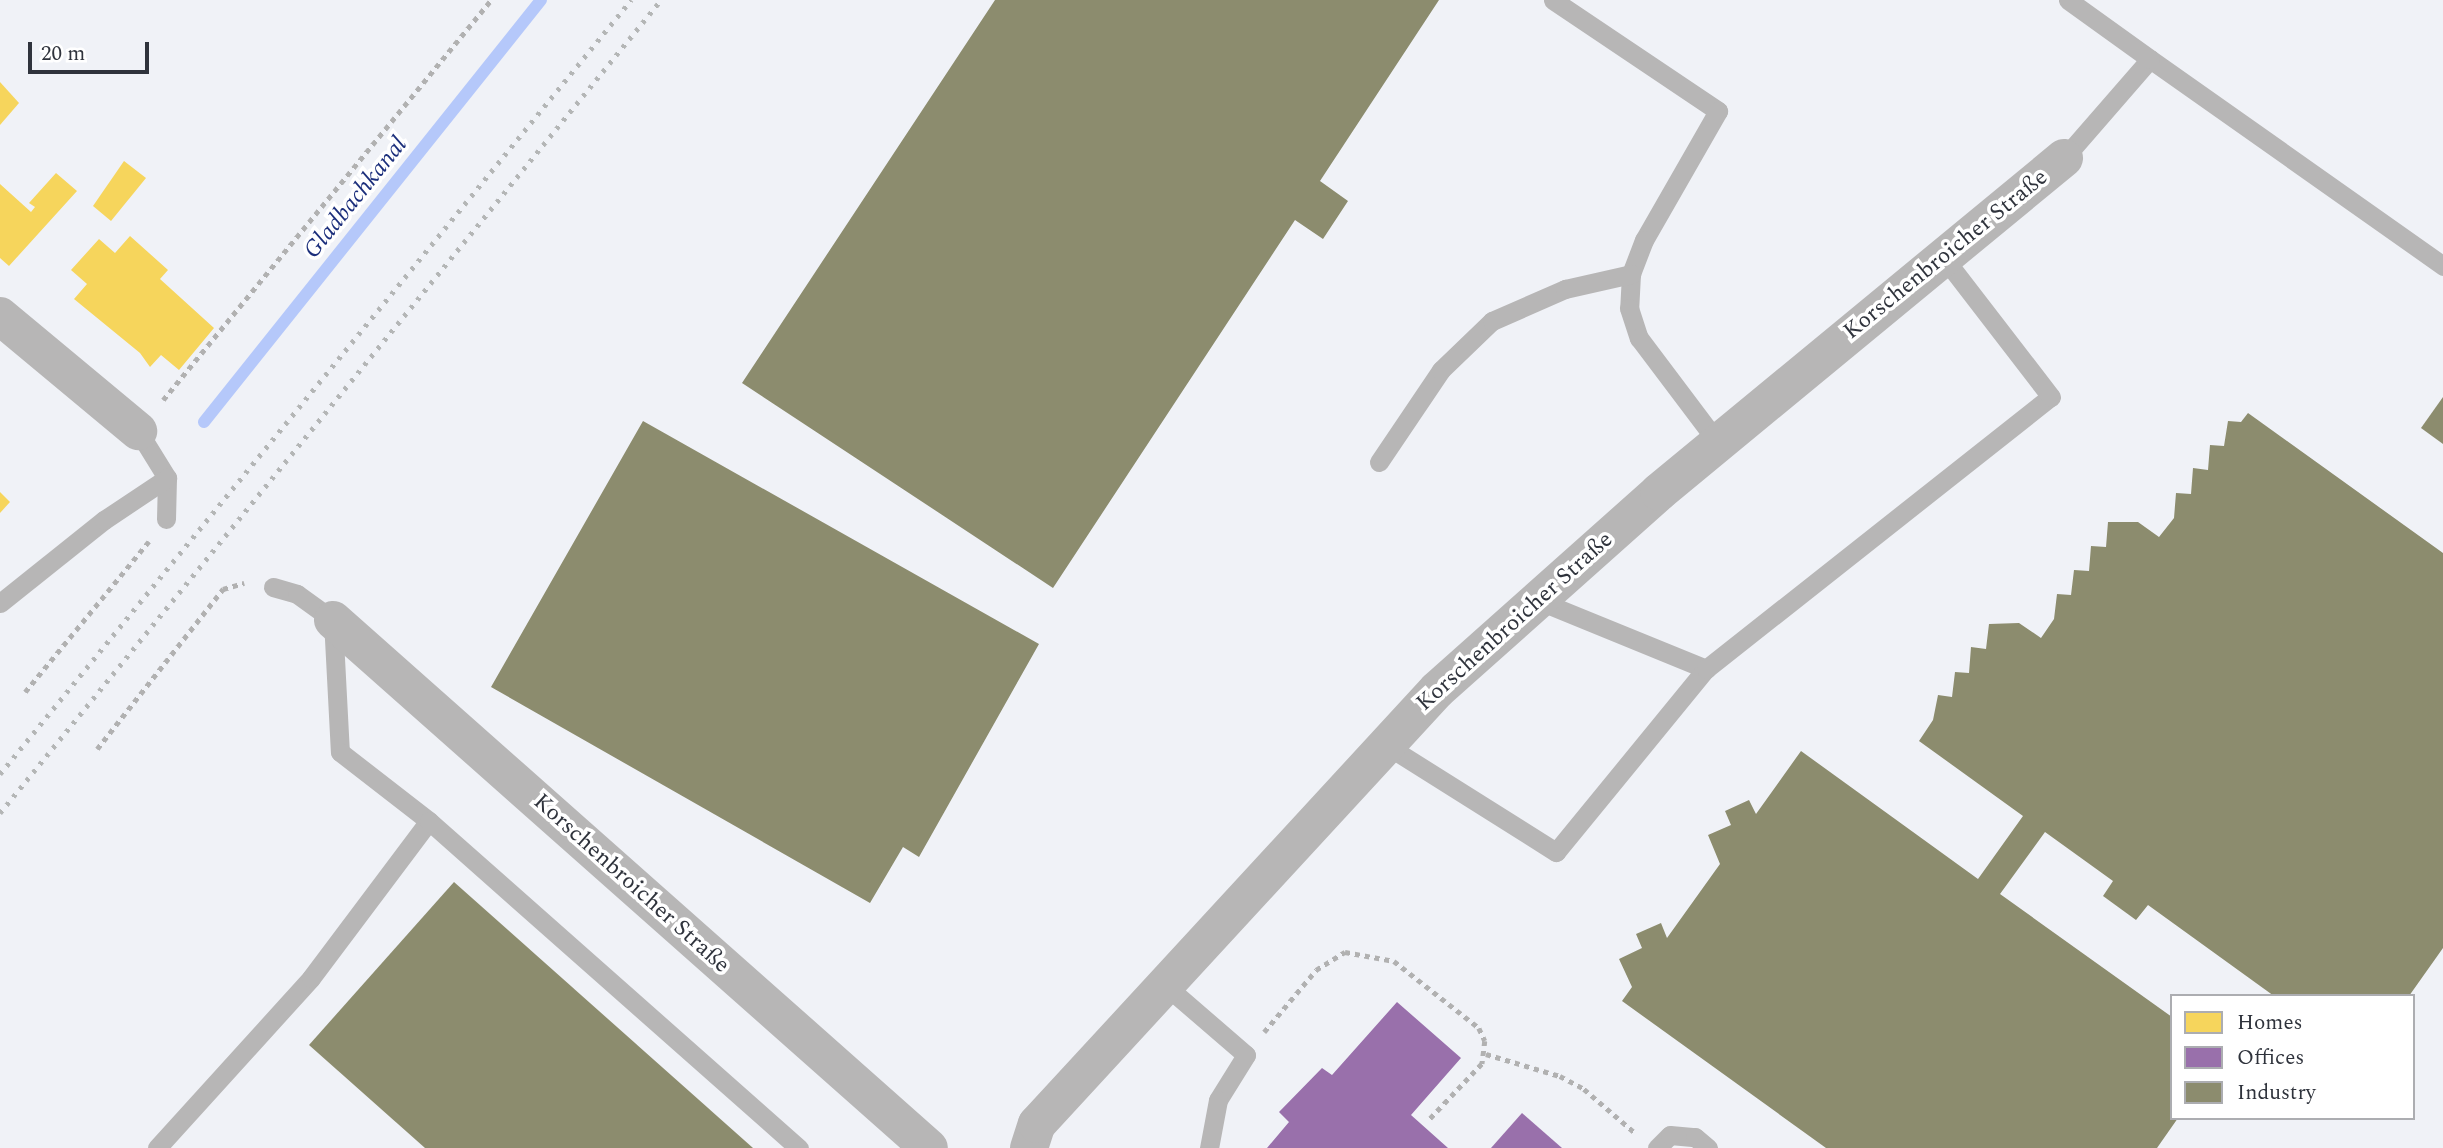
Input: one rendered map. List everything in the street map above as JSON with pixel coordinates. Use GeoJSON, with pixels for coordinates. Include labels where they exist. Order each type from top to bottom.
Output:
{"type":"FeatureCollection","features":[{"type":"Feature","properties":{"kind":"street","name":"Korschenbroicher Straße"},"geometry":{"type":"LineString","coordinates":[[1029,1148],[1037,1124],[1437,690],[1718,443],[2064,158]]}},
{"type":"Feature","properties":{"kind":"street"},"geometry":{"type":"LineString","coordinates":[[0,316],[138,431]]}},
{"type":"Feature","properties":{"kind":"street","name":"Korschenbroicher Straße"},"geometry":{"type":"LineString","coordinates":[[333,620],[929,1148]]}},
{"type":"Feature","properties":{"kind":"lane"},"geometry":{"type":"LineString","coordinates":[[1553,0],[1718,111],[1644,240],[1631,274],[1629,308],[1639,338],[1718,443]]}},
{"type":"Feature","properties":{"kind":"lane"},"geometry":{"type":"LineString","coordinates":[[2068,0],[2443,266]]}},
{"type":"Feature","properties":{"kind":"lane"},"geometry":{"type":"LineString","coordinates":[[2064,158],[2150,59]]}},
{"type":"Feature","properties":{"kind":"lane"},"geometry":{"type":"LineString","coordinates":[[1386,745],[1556,852],[1706,669],[2051,397],[1943,257]]}},
{"type":"Feature","properties":{"kind":"lane"},"geometry":{"type":"LineString","coordinates":[[1379,462],[1441,370],[1492,321],[1564,289],[1631,274]]}},
{"type":"Feature","properties":{"kind":"lane"},"geometry":{"type":"LineString","coordinates":[[138,431],[167,478],[166,519]]}},
{"type":"Feature","properties":{"kind":"lane"},"geometry":{"type":"LineString","coordinates":[[0,603],[104,520],[167,478]]}},
{"type":"Feature","properties":{"kind":"lane"},"geometry":{"type":"LineString","coordinates":[[272,587],[297,594],[333,620],[340,752],[429,821],[799,1148]]}},
{"type":"Feature","properties":{"kind":"lane"},"geometry":{"type":"LineString","coordinates":[[1538,600],[1706,669]]}},
{"type":"Feature","properties":{"kind":"lane"},"geometry":{"type":"LineString","coordinates":[[157,1148],[311,978],[429,821]]}},
{"type":"Feature","properties":{"kind":"lane"},"geometry":{"type":"LineString","coordinates":[[1165,985],[1246,1055],[1218,1100],[1209,1148]]}},
{"type":"Feature","properties":{"kind":"lane"},"geometry":{"type":"LineString","coordinates":[[1650,1144],[1670,1135],[1695,1137],[1708,1148]]}},
{"type":"Feature","properties":{"kind":"path"},"geometry":{"type":"LineString","coordinates":[[138,431],[491,0]]}},
{"type":"Feature","properties":{"kind":"path"},"geometry":{"type":"LineString","coordinates":[[26,692],[166,519]]}},
{"type":"Feature","properties":{"kind":"path"},"geometry":{"type":"LineString","coordinates":[[96,750],[222,589],[245,582],[272,587]]}},
{"type":"Feature","properties":{"kind":"path"},"geometry":{"type":"LineString","coordinates":[[1246,1055],[1316,970],[1345,952],[1394,961],[1479,1028],[1486,1054]]}},
{"type":"Feature","properties":{"kind":"path"},"geometry":{"type":"LineString","coordinates":[[1430,1119],[1486,1054]]}},
{"type":"Feature","properties":{"kind":"path"},"geometry":{"type":"LineString","coordinates":[[1486,1054],[1560,1076],[1584,1089],[1650,1144]]}},
{"type":"Feature","properties":{"kind":"building: Homes"},"geometry":{"type":"Polygon","coordinates":[[[0,82],[19,103],[0,125],[0,82]]]}},
{"type":"Feature","properties":{"kind":"building: Homes"},"geometry":{"type":"Polygon","coordinates":[[[124,161],[146,178],[111,221],[93,206],[124,161]]]}},
{"type":"Feature","properties":{"kind":"building: Homes"},"geometry":{"type":"Polygon","coordinates":[[[56,173],[77,191],[9,266],[0,258],[0,184],[31,212],[35,207],[29,203],[56,173]]]}},
{"type":"Feature","properties":{"kind":"building: Homes"},"geometry":{"type":"Polygon","coordinates":[[[130,236],[168,270],[160,279],[214,328],[179,370],[161,355],[150,367],[140,353],[74,299],[87,284],[71,270],[99,239],[115,253],[130,236]]]}},
{"type":"Feature","properties":{"kind":"building: Homes"},"geometry":{"type":"Polygon","coordinates":[[[0,492],[10,502],[0,513],[0,492]]]}},
{"type":"Feature","properties":{"kind":"building: Offices"},"geometry":{"type":"Polygon","coordinates":[[[1397,1002],[1461,1058],[1411,1115],[1448,1148],[1267,1148],[1289,1122],[1279,1112],[1322,1068],[1332,1075],[1397,1002]]]}},
{"type":"Feature","properties":{"kind":"building: Offices"},"geometry":{"type":"Polygon","coordinates":[[[1522,1113],[1562,1148],[1491,1148],[1522,1113]]]}},
{"type":"Feature","properties":{"kind":"building: Industry"},"geometry":{"type":"Polygon","coordinates":[[[995,0],[1439,0],[1320,181],[1348,201],[1323,239],[1295,220],[1053,588],[742,383],[995,0]]]}},
{"type":"Feature","properties":{"kind":"building: Industry"},"geometry":{"type":"Polygon","coordinates":[[[2443,397],[2443,444],[2421,428],[2443,397]]]}},
{"type":"Feature","properties":{"kind":"building: Industry"},"geometry":{"type":"Polygon","coordinates":[[[2248,413],[2443,553],[2443,948],[2410,994],[2271,994],[2148,905],[2136,920],[2103,896],[2113,881],[2045,832],[2000,894],[2170,1016],[2170,1120],[2177,1120],[2157,1148],[1826,1148],[1622,1001],[1632,987],[1619,959],[1642,948],[1636,934],[1661,923],[1667,938],[1720,864],[1708,835],[1731,825],[1725,811],[1749,800],[1756,814],[1801,751],[1978,879],[2023,816],[1919,741],[1933,720],[1938,695],[1952,697],[1955,672],[1969,673],[1971,647],[1986,649],[1989,624],[2019,623],[2041,638],[2054,619],[2057,594],[2071,595],[2074,570],[2089,571],[2091,546],[2106,547],[2108,522],[2138,522],[2159,537],[2174,518],[2176,493],[2191,494],[2193,468],[2208,470],[2210,445],[2224,446],[2228,421],[2241,422],[2248,413]]]}},
{"type":"Feature","properties":{"kind":"building: Industry"},"geometry":{"type":"Polygon","coordinates":[[[643,421],[1039,644],[919,857],[903,847],[870,903],[491,687],[643,421]]]}},
{"type":"Feature","properties":{"kind":"building: Industry"},"geometry":{"type":"Polygon","coordinates":[[[454,882],[753,1148],[425,1148],[309,1045],[454,882]]]}},
{"type":"Feature","properties":{"kind":"waterway","name":"Gladbachkanal"},"geometry":{"type":"LineString","coordinates":[[204,422],[541,0]]}},
{"type":"Feature","properties":{"kind":"railway"},"geometry":{"type":"LineString","coordinates":[[0,774],[631,0]]}},
{"type":"Feature","properties":{"kind":"railway"},"geometry":{"type":"LineString","coordinates":[[0,813],[661,0]]}}]}
